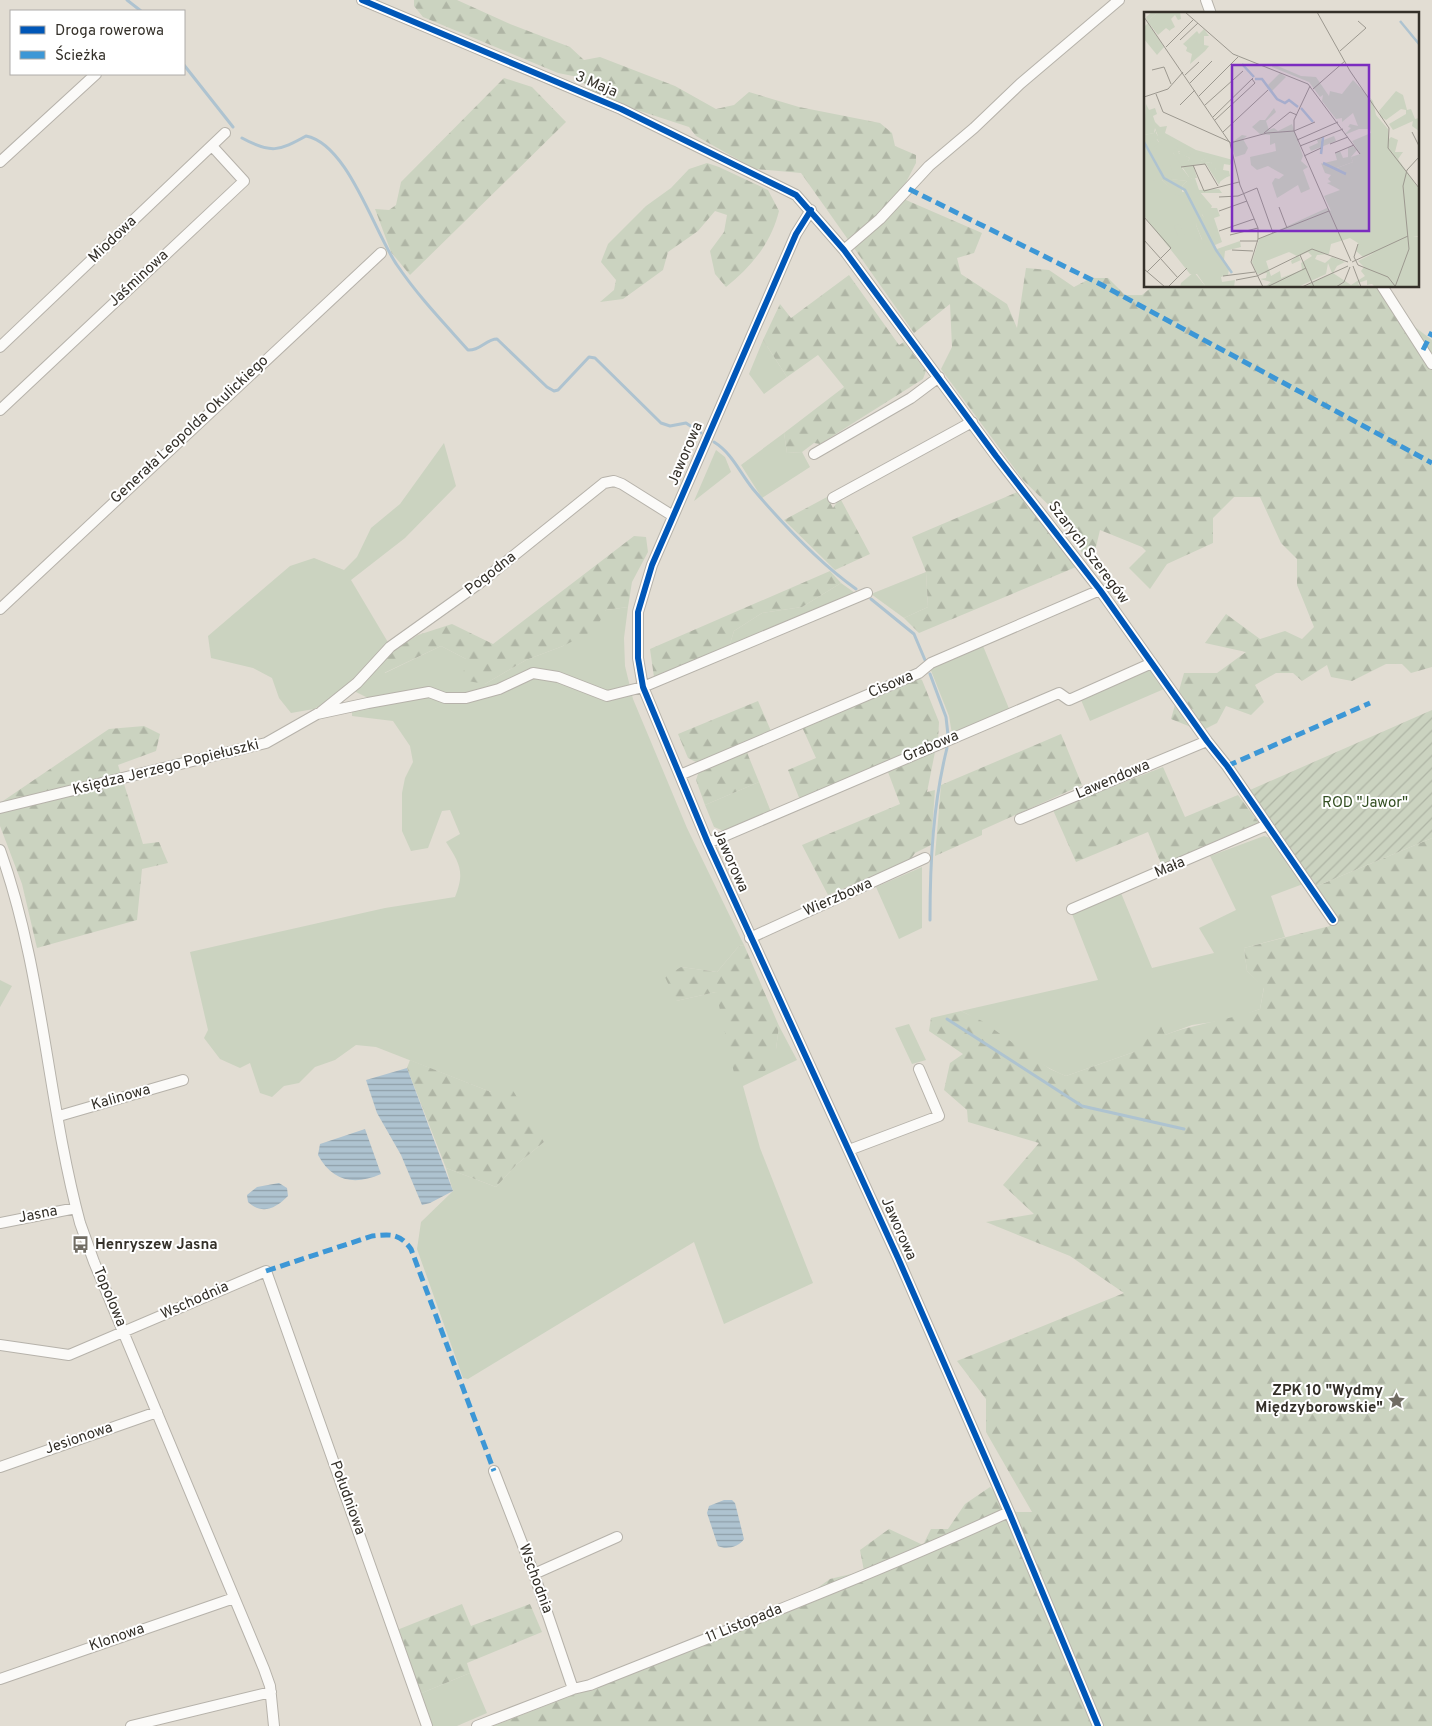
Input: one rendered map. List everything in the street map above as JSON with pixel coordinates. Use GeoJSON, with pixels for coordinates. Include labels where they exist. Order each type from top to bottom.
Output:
{"type":"FeatureCollection","features":[{"type":"Feature","properties":{"kind":"street","name":"3 Maja"},"geometry":{"type":"LineString","coordinates":[[362,0],[630,114],[788,189],[811,210]]}},
{"type":"Feature","properties":{"kind":"street"},"geometry":{"type":"LineString","coordinates":[[844,250],[880,219],[929,166],[974,128],[1020,84],[1119,0]]}},
{"type":"Feature","properties":{"kind":"street"},"geometry":{"type":"LineString","coordinates":[[1206,0],[1211,12]]}},
{"type":"Feature","properties":{"kind":"street"},"geometry":{"type":"LineString","coordinates":[[0,162],[95,75]]}},
{"type":"Feature","properties":{"kind":"street","name":"Miodowa"},"geometry":{"type":"LineString","coordinates":[[0,347],[225,133]]}},
{"type":"Feature","properties":{"kind":"street","name":"Jaśminowa"},"geometry":{"type":"LineString","coordinates":[[0,410],[244,181],[212,146]]}},
{"type":"Feature","properties":{"kind":"street","name":"Szarych Szeregów"},"geometry":{"type":"LineString","coordinates":[[811,210],[844,250],[1100,590],[1207,741],[1227,766],[1333,920]]}},
{"type":"Feature","properties":{"kind":"street","name":"Jaworowa"},"geometry":{"type":"LineString","coordinates":[[811,210],[796,234],[652,565],[638,612],[638,658],[643,687],[750,938],[849,1150],[1009,1512],[1098,1726]]}},
{"type":"Feature","properties":{"kind":"street","name":"Generała Leopolda Okulickiego"},"geometry":{"type":"LineString","coordinates":[[0,609],[381,253]]}},
{"type":"Feature","properties":{"kind":"street"},"geometry":{"type":"LineString","coordinates":[[1383,288],[1432,364]]}},
{"type":"Feature","properties":{"kind":"street"},"geometry":{"type":"LineString","coordinates":[[814,454],[911,398],[939,377]]}},
{"type":"Feature","properties":{"kind":"street"},"geometry":{"type":"LineString","coordinates":[[833,498],[972,422]]}},
{"type":"Feature","properties":{"kind":"street","name":"Pogodna"},"geometry":{"type":"LineString","coordinates":[[317,714],[357,683],[390,647],[481,582],[604,483],[614,481],[622,484],[673,516]]}},
{"type":"Feature","properties":{"kind":"street","name":"Cisowa"},"geometry":{"type":"LineString","coordinates":[[680,775],[920,673],[931,663],[1100,590]]}},
{"type":"Feature","properties":{"kind":"street","name":"Księdza Jerzego Popiełuszki"},"geometry":{"type":"LineString","coordinates":[[0,808],[266,743],[317,714],[430,692],[446,698],[466,698],[499,688],[532,673],[558,677],[607,696],[643,687],[867,593]]}},
{"type":"Feature","properties":{"kind":"street","name":"Grabowa"},"geometry":{"type":"LineString","coordinates":[[708,843],[1059,693],[1069,700],[1152,663]]}},
{"type":"Feature","properties":{"kind":"street","name":"Lawendowa"},"geometry":{"type":"LineString","coordinates":[[1020,819],[1207,741]]}},
{"type":"Feature","properties":{"kind":"street","name":"Mała"},"geometry":{"type":"LineString","coordinates":[[1072,910],[1267,825]]}},
{"type":"Feature","properties":{"kind":"street","name":"Topolowa"},"geometry":{"type":"LineString","coordinates":[[0,850],[13,887],[28,952],[76,1208],[89,1248],[264,1669],[271,1692],[274,1726]]}},
{"type":"Feature","properties":{"kind":"street","name":"Wierzbowa"},"geometry":{"type":"LineString","coordinates":[[750,938],[925,858]]}},
{"type":"Feature","properties":{"kind":"street"},"geometry":{"type":"LineString","coordinates":[[849,1150],[939,1116],[919,1069]]}},
{"type":"Feature","properties":{"kind":"street","name":"Kalinowa"},"geometry":{"type":"LineString","coordinates":[[59,1116],[183,1080]]}},
{"type":"Feature","properties":{"kind":"street","name":"Jasna"},"geometry":{"type":"LineString","coordinates":[[0,1223],[76,1208]]}},
{"type":"Feature","properties":{"kind":"street","name":"Wschodnia"},"geometry":{"type":"LineString","coordinates":[[0,1344],[69,1355],[125,1333],[197,1299],[266,1271]]}},
{"type":"Feature","properties":{"kind":"street","name":"Południowa"},"geometry":{"type":"LineString","coordinates":[[266,1271],[427,1726]]}},
{"type":"Feature","properties":{"kind":"street","name":"Jesionowa"},"geometry":{"type":"LineString","coordinates":[[0,1467],[158,1412]]}},
{"type":"Feature","properties":{"kind":"street","name":"Wschodnia"},"geometry":{"type":"LineString","coordinates":[[494,1471],[534,1574],[573,1689]]}},
{"type":"Feature","properties":{"kind":"street","name":"11 Listopada"},"geometry":{"type":"LineString","coordinates":[[476,1726],[573,1689],[590,1685],[738,1626],[945,1541],[1009,1512]]}},
{"type":"Feature","properties":{"kind":"street"},"geometry":{"type":"LineString","coordinates":[[534,1574],[617,1537]]}},
{"type":"Feature","properties":{"kind":"street","name":"Klonowa"},"geometry":{"type":"LineString","coordinates":[[0,1679],[234,1598]]}},
{"type":"Feature","properties":{"kind":"street"},"geometry":{"type":"LineString","coordinates":[[130,1726],[271,1692]]}},
{"type":"Feature","properties":{"kind":"green space"},"geometry":{"type":"Polygon","coordinates":[[[414,0],[457,0],[510,24],[570,47],[584,60],[600,57],[675,86],[716,109],[734,105],[749,92],[799,107],[880,123],[892,133],[895,146],[916,155],[916,163],[902,190],[906,200],[982,233],[974,253],[957,258],[961,274],[1007,304],[1017,328],[1026,268],[1049,270],[1074,287],[1091,278],[1108,278],[1125,295],[1142,295],[1151,288],[1390,288],[1390,308],[1432,340],[1432,667],[1411,673],[1402,664],[1386,664],[1352,681],[1331,677],[1327,665],[1302,681],[1293,673],[1276,673],[1255,685],[1264,702],[1251,715],[1226,706],[1217,723],[1201,731],[1171,719],[1184,673],[1217,673],[1246,652],[1205,643],[1226,614],[1260,639],[1285,631],[1302,639],[1314,627],[1297,585],[1297,559],[1281,543],[1260,497],[1234,497],[1213,518],[1213,543],[1167,564],[1150,589],[1129,568],[1146,551],[1142,547],[1100,530],[1095,551],[1083,555],[1066,522],[1023,480],[941,369],[952,347],[950,304],[914,333],[801,173],[755,169],[696,136],[689,127],[595,94],[578,77],[558,73],[423,17],[414,6],[414,0]]]}},
{"type":"Feature","properties":{"kind":"green space"},"geometry":{"type":"Polygon","coordinates":[[[504,78],[532,87],[566,122],[410,275],[391,252],[375,209],[389,210],[396,205],[401,182],[504,78]]]}},
{"type":"Feature","properties":{"kind":"green space"},"geometry":{"type":"Polygon","coordinates":[[[707,163],[768,190],[779,211],[766,244],[744,271],[726,287],[715,274],[710,251],[724,232],[727,215],[715,211],[698,231],[668,252],[663,270],[623,299],[600,302],[614,290],[616,280],[601,262],[608,244],[646,206],[671,188],[689,169],[707,163]]]}},
{"type":"Feature","properties":{"kind":"green space"},"geometry":{"type":"Polygon","coordinates":[[[849,275],[899,345],[904,342],[926,371],[923,379],[820,444],[814,443],[802,452],[787,453],[784,433],[844,387],[818,355],[787,377],[763,340],[780,304],[791,318],[849,275]]]}},
{"type":"Feature","properties":{"kind":"green space"},"geometry":{"type":"Polygon","coordinates":[[[763,340],[787,377],[764,394],[749,374],[763,340]]]}},
{"type":"Feature","properties":{"kind":"green space"},"geometry":{"type":"Polygon","coordinates":[[[784,433],[787,453],[802,452],[810,467],[762,498],[741,465],[784,433]]]}},
{"type":"Feature","properties":{"kind":"green space"},"geometry":{"type":"Polygon","coordinates":[[[444,443],[456,486],[405,538],[351,580],[389,644],[378,660],[385,673],[441,646],[466,659],[485,684],[526,660],[563,646],[606,610],[628,607],[624,638],[625,666],[633,699],[687,828],[744,945],[739,946],[717,972],[681,967],[676,1001],[716,992],[776,1049],[779,1026],[797,1060],[743,1086],[760,1148],[813,1283],[724,1324],[694,1242],[468,1379],[463,1378],[417,1249],[421,1222],[453,1191],[446,1168],[496,1187],[516,1165],[544,1142],[532,1125],[491,1092],[376,1047],[356,1045],[335,1060],[315,1067],[299,1083],[284,1086],[272,1097],[260,1093],[250,1063],[240,1068],[220,1059],[204,1038],[208,1030],[190,952],[385,908],[455,897],[460,881],[460,868],[446,842],[460,834],[450,810],[442,811],[428,848],[411,851],[402,831],[402,793],[405,778],[413,762],[410,746],[393,721],[352,716],[352,710],[370,699],[350,689],[314,709],[291,713],[279,698],[272,678],[253,668],[211,658],[208,636],[290,566],[314,558],[344,570],[357,557],[371,528],[400,504],[444,443]]]}},
{"type":"Feature","properties":{"kind":"green space"},"geometry":{"type":"Polygon","coordinates":[[[716,450],[725,457],[731,472],[694,501],[716,450]]]}},
{"type":"Feature","properties":{"kind":"green space"},"geometry":{"type":"Polygon","coordinates":[[[1020,491],[1076,567],[919,633],[904,618],[928,607],[926,572],[912,537],[1020,491]]]}},
{"type":"Feature","properties":{"kind":"green space"},"geometry":{"type":"Polygon","coordinates":[[[827,497],[833,508],[840,498],[870,554],[835,570],[784,520],[827,497]]]}},
{"type":"Feature","properties":{"kind":"green space"},"geometry":{"type":"Polygon","coordinates":[[[634,536],[646,537],[648,552],[632,582],[628,607],[606,610],[595,630],[563,646],[526,660],[485,684],[462,680],[466,659],[441,646],[384,673],[378,660],[418,635],[452,624],[493,644],[634,536]]]}},
{"type":"Feature","properties":{"kind":"green space"},"geometry":{"type":"Polygon","coordinates":[[[830,571],[841,583],[802,607],[762,613],[734,631],[729,647],[654,677],[650,649],[830,571]]]}},
{"type":"Feature","properties":{"kind":"green space"},"geometry":{"type":"Polygon","coordinates":[[[926,572],[928,607],[904,618],[871,594],[926,572]]]}},
{"type":"Feature","properties":{"kind":"green space"},"geometry":{"type":"Polygon","coordinates":[[[841,583],[855,593],[729,647],[734,631],[762,613],[802,607],[841,583]]]}},
{"type":"Feature","properties":{"kind":"green space"},"geometry":{"type":"Polygon","coordinates":[[[983,646],[1010,711],[952,734],[949,716],[930,668],[983,646]]]}},
{"type":"Feature","properties":{"kind":"green space"},"geometry":{"type":"Polygon","coordinates":[[[1149,668],[1164,689],[1090,721],[1081,700],[1149,668]]]}},
{"type":"Feature","properties":{"kind":"green space"},"geometry":{"type":"Polygon","coordinates":[[[918,678],[922,680],[939,722],[938,741],[800,800],[788,770],[816,758],[802,727],[918,678]]]}},
{"type":"Feature","properties":{"kind":"green space"},"geometry":{"type":"Polygon","coordinates":[[[758,701],[771,731],[698,763],[688,758],[678,734],[758,701]]]}},
{"type":"Feature","properties":{"kind":"green space","name":"ROD \"Jawor\""},"geometry":{"type":"Polygon","coordinates":[[[1432,710],[1432,838],[1317,886],[1253,799],[1250,790],[1432,710]]]}},
{"type":"Feature","properties":{"kind":"green space"},"geometry":{"type":"Polygon","coordinates":[[[144,726],[160,734],[156,751],[118,765],[143,844],[159,842],[168,863],[142,869],[137,920],[37,948],[22,884],[0,826],[0,803],[109,729],[144,726]]]}},
{"type":"Feature","properties":{"kind":"green space"},"geometry":{"type":"Polygon","coordinates":[[[1061,734],[1082,785],[982,830],[982,835],[935,856],[941,785],[1061,734]]]}},
{"type":"Feature","properties":{"kind":"green space"},"geometry":{"type":"Polygon","coordinates":[[[746,750],[759,782],[705,805],[696,780],[699,771],[746,750]]]}},
{"type":"Feature","properties":{"kind":"green space"},"geometry":{"type":"Polygon","coordinates":[[[935,752],[927,792],[935,790],[931,845],[915,853],[910,860],[828,895],[802,845],[900,804],[888,772],[935,752]]]}},
{"type":"Feature","properties":{"kind":"green space"},"geometry":{"type":"Polygon","coordinates":[[[1163,767],[1185,817],[1238,795],[1259,823],[1257,827],[1162,866],[1148,832],[1076,862],[1053,810],[1163,767]]]}},
{"type":"Feature","properties":{"kind":"green space"},"geometry":{"type":"Polygon","coordinates":[[[759,782],[771,812],[724,831],[714,827],[705,805],[759,782]]]}},
{"type":"Feature","properties":{"kind":"green space"},"geometry":{"type":"Polygon","coordinates":[[[1264,836],[1270,838],[1303,884],[1271,896],[1285,937],[1244,948],[1247,971],[1264,987],[1260,1009],[1233,1019],[1192,1025],[1165,1035],[1134,1052],[1066,1076],[1026,1054],[975,1018],[961,1011],[1098,980],[1072,914],[1121,893],[1152,968],[1214,953],[1199,928],[1236,910],[1210,856],[1264,836]]]}},
{"type":"Feature","properties":{"kind":"green space"},"geometry":{"type":"Polygon","coordinates":[[[1432,838],[1432,1726],[493,1726],[781,1614],[830,1579],[864,1571],[860,1550],[889,1529],[923,1545],[931,1529],[948,1529],[965,1504],[990,1487],[1016,1512],[1032,1512],[986,1432],[986,1399],[957,1361],[1124,1293],[1070,1256],[986,1222],[1034,1214],[1003,1185],[1039,1143],[968,1122],[967,1110],[944,1090],[950,1063],[963,1054],[929,1031],[931,1018],[961,1011],[982,1021],[1050,1069],[1066,1076],[1134,1052],[1149,1028],[1161,1026],[1165,1035],[1260,1009],[1264,988],[1247,971],[1244,948],[1330,926],[1315,888],[1317,886],[1432,838]]]}},
{"type":"Feature","properties":{"kind":"green space"},"geometry":{"type":"Polygon","coordinates":[[[922,867],[922,928],[899,939],[876,887],[922,867]]]}},
{"type":"Feature","properties":{"kind":"green space"},"geometry":{"type":"Polygon","coordinates":[[[744,945],[779,1026],[776,1049],[765,1071],[734,1073],[716,992],[676,1001],[665,977],[681,967],[717,972],[739,946],[744,945]]]}},
{"type":"Feature","properties":{"kind":"green space"},"geometry":{"type":"Polygon","coordinates":[[[0,980],[12,986],[0,1007],[0,980]]]}},
{"type":"Feature","properties":{"kind":"green space"},"geometry":{"type":"Polygon","coordinates":[[[909,1024],[926,1060],[912,1064],[895,1028],[909,1024]]]}},
{"type":"Feature","properties":{"kind":"green space"},"geometry":{"type":"Polygon","coordinates":[[[410,1060],[491,1092],[512,1089],[544,1142],[516,1165],[496,1187],[446,1168],[407,1068],[410,1060]]]}},
{"type":"Feature","properties":{"kind":"green space"},"geometry":{"type":"Polygon","coordinates":[[[462,1604],[471,1626],[530,1604],[542,1632],[467,1663],[470,1673],[417,1695],[392,1632],[462,1604]]]}},
{"type":"Feature","properties":{"kind":"green space"},"geometry":{"type":"Polygon","coordinates":[[[470,1673],[487,1713],[457,1726],[429,1726],[417,1695],[470,1673]]]}},
{"type":"Feature","properties":{"kind":"water"},"geometry":{"type":"Polygon","coordinates":[[[407,1068],[453,1191],[422,1205],[401,1155],[377,1113],[366,1080],[407,1068]]]}},
{"type":"Feature","properties":{"kind":"water"},"geometry":{"type":"Polygon","coordinates":[[[365,1129],[381,1174],[362,1180],[345,1179],[337,1176],[330,1171],[318,1155],[320,1144],[365,1129]]]}},
{"type":"Feature","properties":{"kind":"water"},"geometry":{"type":"Polygon","coordinates":[[[279,1183],[287,1188],[288,1196],[278,1204],[268,1209],[263,1209],[253,1206],[248,1202],[247,1195],[257,1187],[279,1183]]]}},
{"type":"Feature","properties":{"kind":"water"},"geometry":{"type":"Polygon","coordinates":[[[724,1500],[732,1500],[735,1503],[744,1539],[736,1546],[728,1548],[718,1546],[707,1513],[709,1506],[724,1500]]]}},
{"type":"Feature","properties":{"kind":"waterway"},"geometry":{"type":"LineString","coordinates":[[127,0],[140,10]]}},
{"type":"Feature","properties":{"kind":"waterway"},"geometry":{"type":"LineString","coordinates":[[185,66],[233,127]]}},
{"type":"Feature","properties":{"kind":"waterway"},"geometry":{"type":"LineString","coordinates":[[242,138],[260,147],[275,149],[289,145],[306,136],[321,142],[335,155],[359,191],[397,265],[422,298],[468,350],[476,349],[497,339],[547,387],[554,391],[558,390],[589,357],[595,358],[661,423],[670,426],[686,423],[701,433]]}},
{"type":"Feature","properties":{"kind":"waterway"},"geometry":{"type":"LineString","coordinates":[[714,442],[731,457],[753,489],[789,529],[815,555],[856,589]]}},
{"type":"Feature","properties":{"kind":"waterway"},"geometry":{"type":"LineString","coordinates":[[871,599],[914,634],[925,660]]}},
{"type":"Feature","properties":{"kind":"waterway"},"geometry":{"type":"LineString","coordinates":[[930,674],[946,717],[948,735]]}},
{"type":"Feature","properties":{"kind":"waterway"},"geometry":{"type":"LineString","coordinates":[[930,920],[935,812],[947,748]]}},
{"type":"Feature","properties":{"kind":"waterway"},"geometry":{"type":"LineString","coordinates":[[947,1019],[1082,1106],[1184,1129]]}},
{"type":"Feature","properties":{"kind":"marked path"},"geometry":{"type":"LineString","coordinates":[[909,189],[1102,285],[1432,463]]}},
{"type":"Feature","properties":{"kind":"marked path"},"geometry":{"type":"LineString","coordinates":[[1423,350],[1432,332]]}},
{"type":"Feature","properties":{"kind":"marked path"},"geometry":{"type":"LineString","coordinates":[[1227,766],[1370,703]]}},
{"type":"Feature","properties":{"kind":"marked path"},"geometry":{"type":"LineString","coordinates":[[266,1271],[372,1236],[390,1235],[403,1240],[411,1249],[494,1471]]}},
{"type":"Feature","properties":{"kind":"cycle path"},"geometry":{"type":"LineString","coordinates":[[362,0],[621,109],[796,195],[844,250],[996,456],[1100,590],[1207,741],[1227,766],[1333,920]]}},
{"type":"Feature","properties":{"kind":"cycle path"},"geometry":{"type":"LineString","coordinates":[[811,210],[796,234],[652,565],[638,612],[638,658],[643,687],[708,843],[898,1258],[1009,1512],[1098,1726]]}},
{"type":"Feature","properties":{"kind":"place","name":"Henryszew Jasna"},"geometry":{"type":"Point","coordinates":[81,1245]}},
{"type":"Feature","properties":{"kind":"place","name":"ZPK 10 \"Wydmy Międzyborowskie\""},"geometry":{"type":"Point","coordinates":[1397,1400]}}]}
